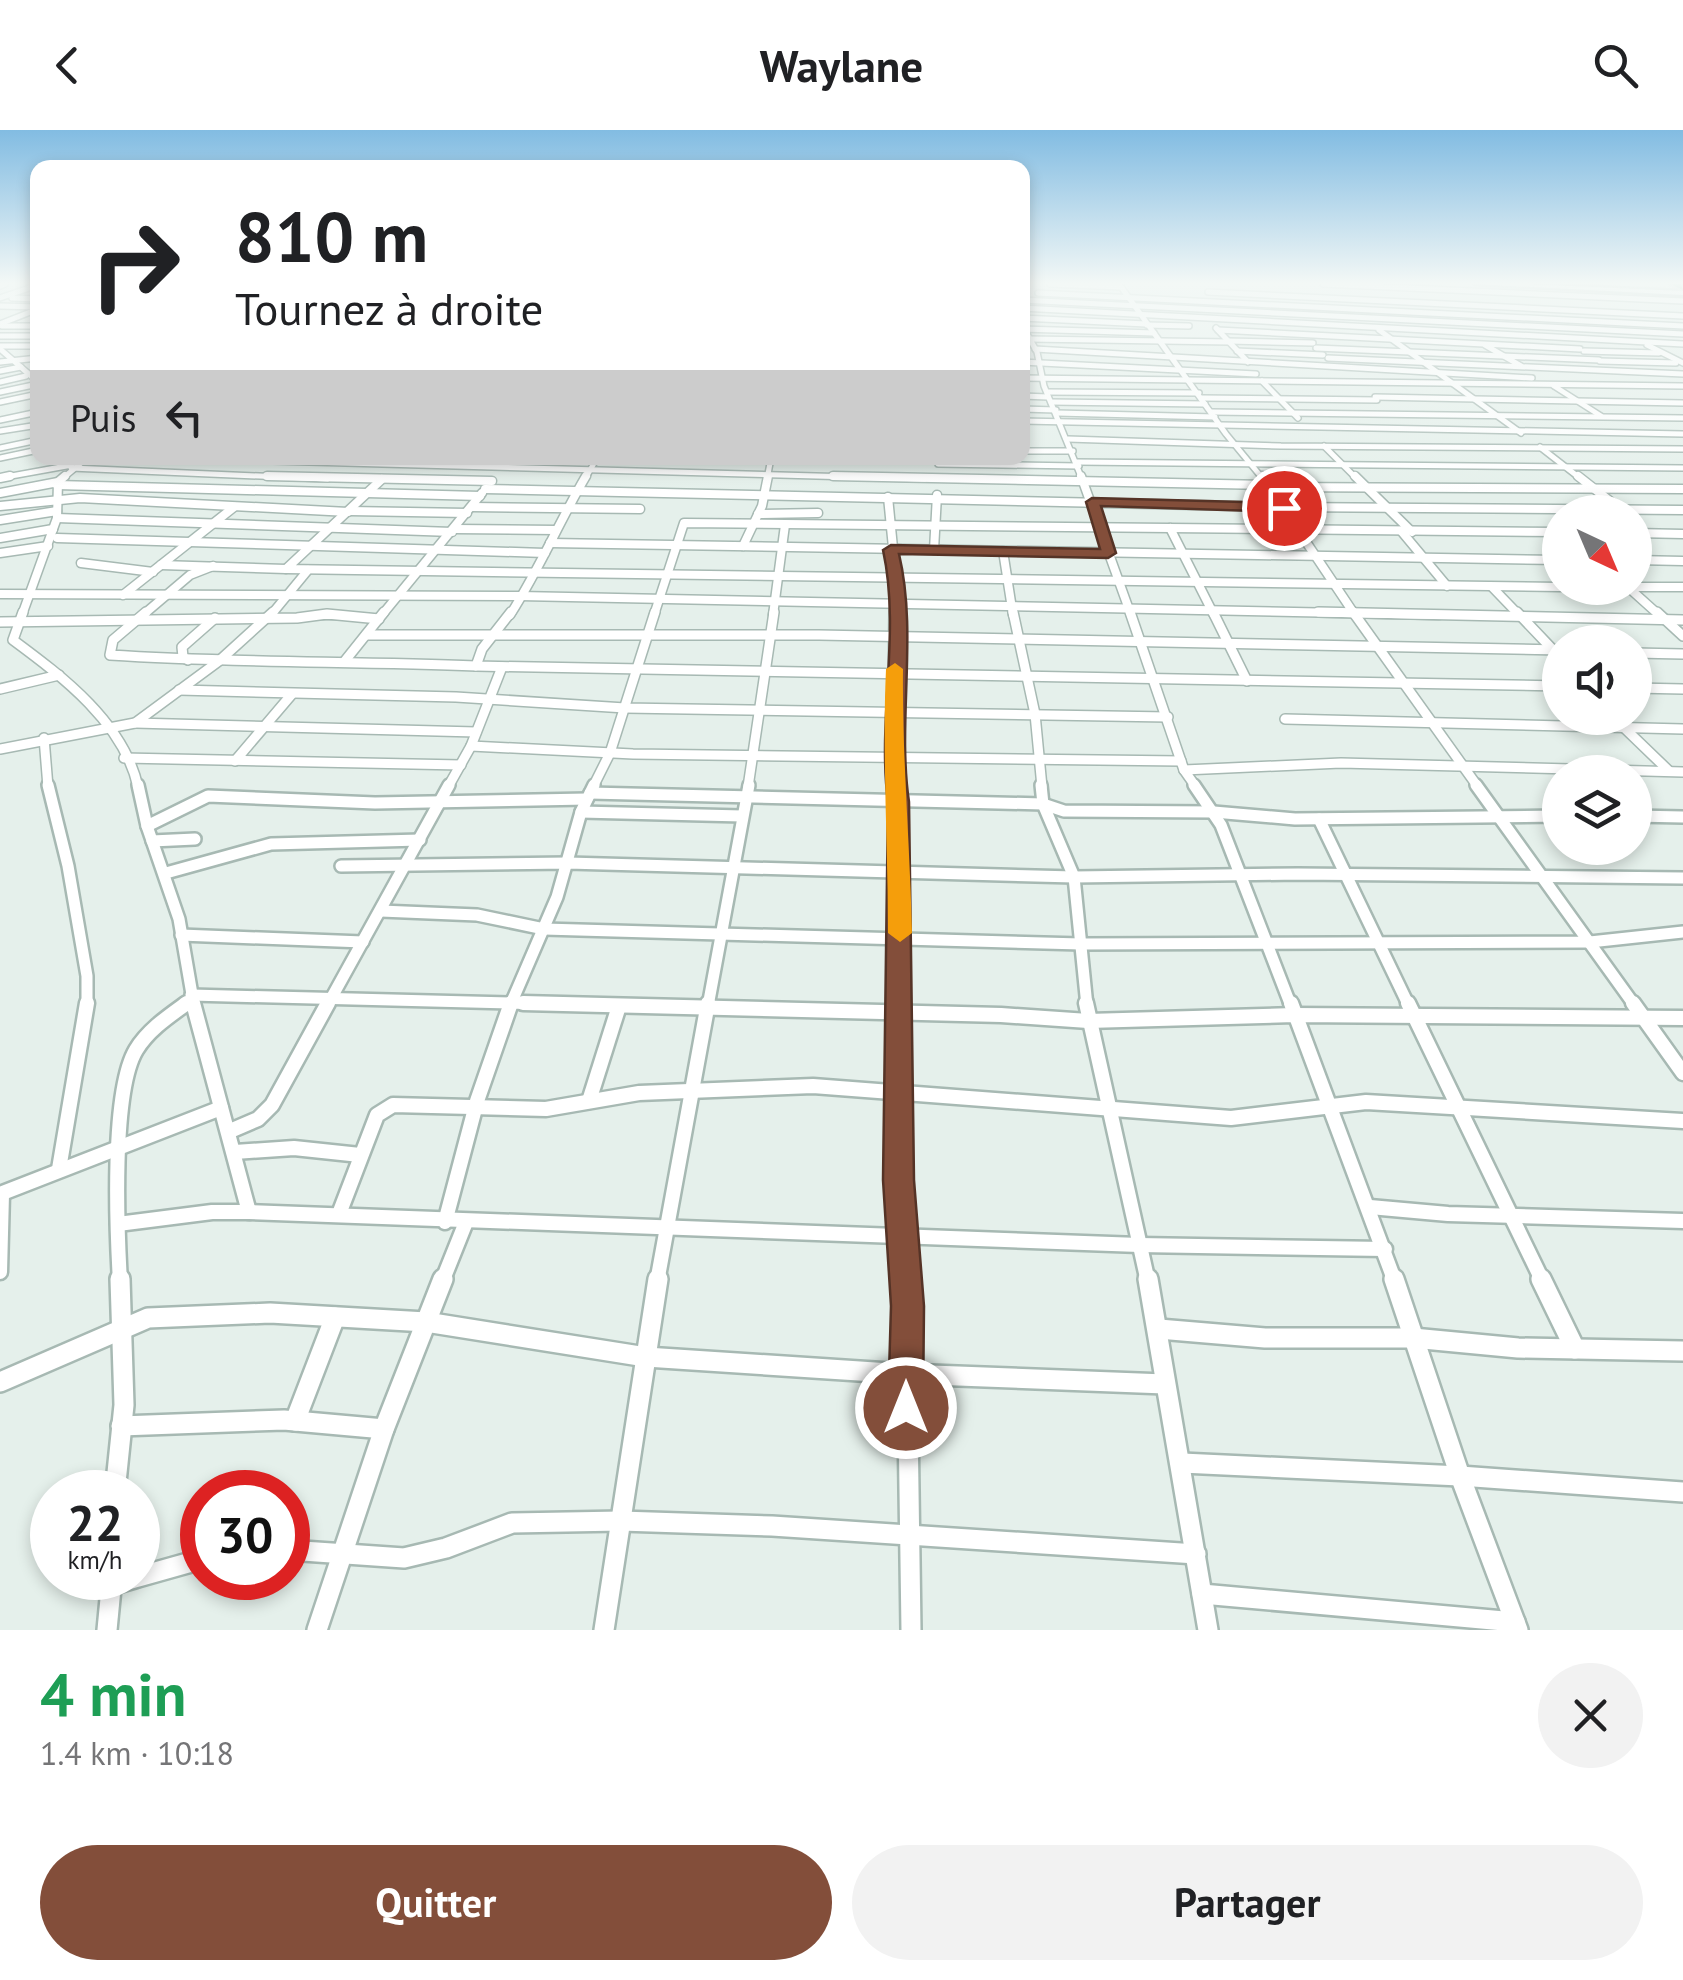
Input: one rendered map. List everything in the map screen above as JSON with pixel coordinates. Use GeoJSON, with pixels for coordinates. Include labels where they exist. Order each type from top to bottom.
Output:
{"type":"FeatureCollection","features":[{"type":"Feature","properties":{"kind":"street"},"geometry":{"type":"LineString","coordinates":[[7,354],[30,376]]}},
{"type":"Feature","properties":{"kind":"street"},"geometry":{"type":"LineString","coordinates":[[1034,354],[1101,526],[1182,765],[1214,812],[1370,1208],[1460,1476],[1517,1626],[1202,1594]]}},
{"type":"Feature","properties":{"kind":"street"},"geometry":{"type":"LineString","coordinates":[[1066,354],[1102,367],[1256,374]]}},
{"type":"Feature","properties":{"kind":"street"},"geometry":{"type":"LineString","coordinates":[[1096,354],[1102,367]]}},
{"type":"Feature","properties":{"kind":"street"},"geometry":{"type":"LineString","coordinates":[[1109,354],[1541,378]]}},
{"type":"Feature","properties":{"kind":"street"},"geometry":{"type":"LineString","coordinates":[[1169,354],[1235,444],[1256,466],[1404,683],[1683,1073]]}},
{"type":"Feature","properties":{"kind":"street"},"geometry":{"type":"LineString","coordinates":[[1240,354],[1308,430],[1412,532]]}},
{"type":"Feature","properties":{"kind":"street"},"geometry":{"type":"LineString","coordinates":[[1282,354],[1683,374]]}},
{"type":"Feature","properties":{"kind":"street"},"geometry":{"type":"LineString","coordinates":[[1323,354],[1448,465]]}},
{"type":"Feature","properties":{"kind":"street"},"geometry":{"type":"LineString","coordinates":[[1412,354],[1602,495]]}},
{"type":"Feature","properties":{"kind":"street"},"geometry":{"type":"LineString","coordinates":[[1500,354],[1683,363]]}},
{"type":"Feature","properties":{"kind":"street"},"geometry":{"type":"LineString","coordinates":[[1500,354],[1682,469]]}},
{"type":"Feature","properties":{"kind":"street"},"geometry":{"type":"LineString","coordinates":[[1589,354],[1618,372]]}},
{"type":"Feature","properties":{"kind":"street"},"geometry":{"type":"LineString","coordinates":[[1666,354],[1683,354]]}},
{"type":"Feature","properties":{"kind":"street"},"geometry":{"type":"LineString","coordinates":[[1666,354],[1683,363]]}},
{"type":"Feature","properties":{"kind":"street"},"geometry":{"type":"LineString","coordinates":[[0,362],[30,358]]}},
{"type":"Feature","properties":{"kind":"street"},"geometry":{"type":"LineString","coordinates":[[0,371],[30,371]]}},
{"type":"Feature","properties":{"kind":"street"},"geometry":{"type":"LineString","coordinates":[[0,382],[24,371]]}},
{"type":"Feature","properties":{"kind":"street"},"geometry":{"type":"LineString","coordinates":[[1030,394],[1190,380],[1683,386]]}},
{"type":"Feature","properties":{"kind":"street"},"geometry":{"type":"LineString","coordinates":[[0,392],[30,385]]}},
{"type":"Feature","properties":{"kind":"street"},"geometry":{"type":"LineString","coordinates":[[1030,385],[1047,391],[1296,415],[1683,418]]}},
{"type":"Feature","properties":{"kind":"street"},"geometry":{"type":"LineString","coordinates":[[1047,391],[1207,405]]}},
{"type":"Feature","properties":{"kind":"street"},"geometry":{"type":"LineString","coordinates":[[0,402],[30,396]]}},
{"type":"Feature","properties":{"kind":"street"},"geometry":{"type":"LineString","coordinates":[[1030,410],[1056,412],[1280,399],[1683,403]]}},
{"type":"Feature","properties":{"kind":"street"},"geometry":{"type":"LineString","coordinates":[[0,416],[30,410]]}},
{"type":"Feature","properties":{"kind":"street"},"geometry":{"type":"LineString","coordinates":[[1030,421],[1308,430],[1683,434]]}},
{"type":"Feature","properties":{"kind":"street"},"geometry":{"type":"LineString","coordinates":[[0,431],[30,426]]}},
{"type":"Feature","properties":{"kind":"street"},"geometry":{"type":"LineString","coordinates":[[1068,439],[1430,448],[1683,449]]}},
{"type":"Feature","properties":{"kind":"street"},"geometry":{"type":"LineString","coordinates":[[0,448],[30,442]]}},
{"type":"Feature","properties":{"kind":"street"},"geometry":{"type":"LineString","coordinates":[[1030,451],[1072,451]]}},
{"type":"Feature","properties":{"kind":"street"},"geometry":{"type":"LineString","coordinates":[[0,458],[30,452]]}},
{"type":"Feature","properties":{"kind":"street"},"geometry":{"type":"LineString","coordinates":[[1030,463],[1682,469]]}},
{"type":"Feature","properties":{"kind":"street"},"geometry":{"type":"LineString","coordinates":[[0,476],[60,465]]}},
{"type":"Feature","properties":{"kind":"street"},"geometry":{"type":"LineString","coordinates":[[75,465],[30,592],[6,642],[71,683],[107,726],[138,784],[147,826],[166,873],[191,997],[250,1212]]}},
{"type":"Feature","properties":{"kind":"street"},"geometry":{"type":"LineString","coordinates":[[103,465],[165,472],[382,479],[486,488],[1284,508],[1542,510]]}},
{"type":"Feature","properties":{"kind":"street"},"geometry":{"type":"LineString","coordinates":[[0,493],[55,517],[84,520],[175,465]]}},
{"type":"Feature","properties":{"kind":"street"},"geometry":{"type":"LineString","coordinates":[[250,475],[286,465]]}},
{"type":"Feature","properties":{"kind":"street"},"geometry":{"type":"LineString","coordinates":[[462,465],[590,471],[713,469],[1085,484],[1683,489]]}},
{"type":"Feature","properties":{"kind":"street"},"geometry":{"type":"LineString","coordinates":[[476,666],[482,648],[497,634],[538,572],[556,530],[593,465]]}},
{"type":"Feature","properties":{"kind":"street"},"geometry":{"type":"LineString","coordinates":[[743,546],[758,514],[770,465]]}},
{"type":"Feature","properties":{"kind":"street"},"geometry":{"type":"LineString","coordinates":[[934,550],[938,465]]}},
{"type":"Feature","properties":{"kind":"street"},"geometry":{"type":"LineString","coordinates":[[344,662],[503,466]]}},
{"type":"Feature","properties":{"kind":"street"},"geometry":{"type":"LineString","coordinates":[[286,568],[382,479]]}},
{"type":"Feature","properties":{"kind":"street"},"geometry":{"type":"LineString","coordinates":[[0,538],[140,487],[367,494],[486,488]]}},
{"type":"Feature","properties":{"kind":"street"},"geometry":{"type":"LineString","coordinates":[[122,596],[252,491]]}},
{"type":"Feature","properties":{"kind":"street"},"geometry":{"type":"LineString","coordinates":[[888,496],[895,576],[892,758],[898,802],[900,937],[898,1180],[908,1306],[905,1374],[912,1630]]}},
{"type":"Feature","properties":{"kind":"street"},"geometry":{"type":"LineString","coordinates":[[0,553],[55,517],[114,502],[349,511],[640,509]]}},
{"type":"Feature","properties":{"kind":"street"},"geometry":{"type":"LineString","coordinates":[[0,506],[189,544],[545,553]]}},
{"type":"Feature","properties":{"kind":"street"},"geometry":{"type":"LineString","coordinates":[[1652,511],[1683,510]]}},
{"type":"Feature","properties":{"kind":"street"},"geometry":{"type":"LineString","coordinates":[[758,514],[818,513]]}},
{"type":"Feature","properties":{"kind":"street"},"geometry":{"type":"LineString","coordinates":[[0,520],[55,517],[329,529],[556,530]]}},
{"type":"Feature","properties":{"kind":"street"},"geometry":{"type":"LineString","coordinates":[[445,1222],[475,1108],[511,1002],[544,929],[581,812],[610,753],[684,523],[1542,532]]}},
{"type":"Feature","properties":{"kind":"street"},"geometry":{"type":"LineString","coordinates":[[604,1630],[668,1225],[754,756],[785,525]]}},
{"type":"Feature","properties":{"kind":"street"},"geometry":{"type":"LineString","coordinates":[[1170,528],[1247,681]]}},
{"type":"Feature","properties":{"kind":"street"},"geometry":{"type":"LineString","coordinates":[[1402,532],[1447,586]]}},
{"type":"Feature","properties":{"kind":"street"},"geometry":{"type":"LineString","coordinates":[[1653,533],[1683,534]]}},
{"type":"Feature","properties":{"kind":"street"},"geometry":{"type":"LineString","coordinates":[[550,543],[1542,560]]}},
{"type":"Feature","properties":{"kind":"street"},"geometry":{"type":"LineString","coordinates":[[1003,551],[1017,638],[1035,714],[1043,804],[1074,876],[1088,1021],[1160,1329],[1165,1384],[1208,1630]]}},
{"type":"Feature","properties":{"kind":"street"},"geometry":{"type":"LineString","coordinates":[[1652,560],[1683,561]]}},
{"type":"Feature","properties":{"kind":"street"},"geometry":{"type":"LineString","coordinates":[[80,563],[157,568],[1542,587]]}},
{"type":"Feature","properties":{"kind":"street"},"geometry":{"type":"LineString","coordinates":[[213,566],[190,575],[114,640],[110,655],[189,661],[1542,686]]}},
{"type":"Feature","properties":{"kind":"street"},"geometry":{"type":"LineString","coordinates":[[135,723],[220,661],[269,618],[308,570]]}},
{"type":"Feature","properties":{"kind":"street"},"geometry":{"type":"LineString","coordinates":[[1492,587],[1542,637]]}},
{"type":"Feature","properties":{"kind":"street"},"geometry":{"type":"LineString","coordinates":[[1652,587],[1683,588]]}},
{"type":"Feature","properties":{"kind":"street"},"geometry":{"type":"LineString","coordinates":[[0,594],[520,596],[1683,620]]}},
{"type":"Feature","properties":{"kind":"street"},"geometry":{"type":"LineString","coordinates":[[1651,605],[1683,636]]}},
{"type":"Feature","properties":{"kind":"street"},"geometry":{"type":"LineString","coordinates":[[0,622],[327,614],[379,619]]}},
{"type":"Feature","properties":{"kind":"street"},"geometry":{"type":"LineString","coordinates":[[189,661],[183,656],[182,647],[215,618]]}},
{"type":"Feature","properties":{"kind":"street"},"geometry":{"type":"LineString","coordinates":[[366,635],[896,636],[1542,651]]}},
{"type":"Feature","properties":{"kind":"street"},"geometry":{"type":"LineString","coordinates":[[1652,653],[1683,654]]}},
{"type":"Feature","properties":{"kind":"street"},"geometry":{"type":"LineString","coordinates":[[230,1131],[258,1119],[272,1104],[461,765],[502,666]]}},
{"type":"Feature","properties":{"kind":"street"},"geometry":{"type":"LineString","coordinates":[[0,689],[60,675]]}},
{"type":"Feature","properties":{"kind":"street"},"geometry":{"type":"LineString","coordinates":[[1652,688],[1683,688]]}},
{"type":"Feature","properties":{"kind":"street"},"geometry":{"type":"LineString","coordinates":[[179,690],[489,699],[625,708],[1168,717]]}},
{"type":"Feature","properties":{"kind":"street"},"geometry":{"type":"LineString","coordinates":[[235,761],[292,694]]}},
{"type":"Feature","properties":{"kind":"street"},"geometry":{"type":"LineString","coordinates":[[1285,719],[1542,726]]}},
{"type":"Feature","properties":{"kind":"street"},"geometry":{"type":"LineString","coordinates":[[0,748],[135,723],[474,739],[610,753],[1683,772]]}},
{"type":"Feature","properties":{"kind":"street"},"geometry":{"type":"LineString","coordinates":[[1652,729],[1683,730]]}},
{"type":"Feature","properties":{"kind":"street"},"geometry":{"type":"LineString","coordinates":[[1631,735],[1669,772]]}},
{"type":"Feature","properties":{"kind":"street"},"geometry":{"type":"LineString","coordinates":[[44,738],[49,802],[68,866],[87,976],[86,1017],[59,1170]]}},
{"type":"Feature","properties":{"kind":"street"},"geometry":{"type":"LineString","coordinates":[[124,758],[461,765]]}},
{"type":"Feature","properties":{"kind":"street"},"geometry":{"type":"LineString","coordinates":[[147,826],[208,796],[441,802],[589,796],[1043,804],[1064,811],[1214,812],[1318,818],[1542,816]]}},
{"type":"Feature","properties":{"kind":"street"},"geometry":{"type":"LineString","coordinates":[[581,812],[742,816]]}},
{"type":"Feature","properties":{"kind":"street"},"geometry":{"type":"LineString","coordinates":[[1652,816],[1683,817]]}},
{"type":"Feature","properties":{"kind":"street"},"geometry":{"type":"LineString","coordinates":[[1318,818],[1575,1349]]}},
{"type":"Feature","properties":{"kind":"street"},"geometry":{"type":"LineString","coordinates":[[152,841],[194,839]]}},
{"type":"Feature","properties":{"kind":"street"},"geometry":{"type":"LineString","coordinates":[[166,873],[271,844],[420,840]]}},
{"type":"Feature","properties":{"kind":"street"},"geometry":{"type":"LineString","coordinates":[[341,866],[568,863],[1074,876],[1683,878]]}},
{"type":"Feature","properties":{"kind":"street"},"geometry":{"type":"LineString","coordinates":[[380,911],[477,915],[544,929],[1080,944],[1265,940],[1590,942],[1683,932]]}},
{"type":"Feature","properties":{"kind":"street"},"geometry":{"type":"LineString","coordinates":[[181,936],[363,942]]}},
{"type":"Feature","properties":{"kind":"street"},"geometry":{"type":"LineString","coordinates":[[116,1470],[124,1398],[118,1146],[132,1058],[160,1022],[191,997],[1001,1015],[1088,1021],[1294,1016],[1683,1018]]}},
{"type":"Feature","properties":{"kind":"street"},"geometry":{"type":"LineString","coordinates":[[589,1101],[619,1006]]}},
{"type":"Feature","properties":{"kind":"street"},"geometry":{"type":"LineString","coordinates":[[339,1214],[382,1108],[546,1109],[639,1093],[813,1086],[1232,1118],[1366,1102],[1683,1121]]}},
{"type":"Feature","properties":{"kind":"street"},"geometry":{"type":"LineString","coordinates":[[0,1272],[1,1194],[221,1108]]}},
{"type":"Feature","properties":{"kind":"street"},"geometry":{"type":"LineString","coordinates":[[235,1152],[294,1148],[360,1155]]}},
{"type":"Feature","properties":{"kind":"street"},"geometry":{"type":"LineString","coordinates":[[1370,1208],[1683,1221]]}},
{"type":"Feature","properties":{"kind":"street"},"geometry":{"type":"LineString","coordinates":[[118,1224],[212,1212],[250,1212],[445,1222],[668,1225],[1139,1245],[1385,1250]]}},
{"type":"Feature","properties":{"kind":"street"},"geometry":{"type":"LineString","coordinates":[[317,1630],[384,1429],[466,1222]]}},
{"type":"Feature","properties":{"kind":"street"},"geometry":{"type":"LineString","coordinates":[[0,1382],[122,1328],[173,1314],[426,1322],[646,1357],[905,1374],[1165,1384]]}},
{"type":"Feature","properties":{"kind":"street"},"geometry":{"type":"LineString","coordinates":[[294,1422],[336,1317]]}},
{"type":"Feature","properties":{"kind":"street"},"geometry":{"type":"LineString","coordinates":[[1160,1329],[1265,1338],[1413,1338],[1682,1353]]}},
{"type":"Feature","properties":{"kind":"street"},"geometry":{"type":"LineString","coordinates":[[121,1426],[294,1422],[384,1429]]}},
{"type":"Feature","properties":{"kind":"street"},"geometry":{"type":"LineString","coordinates":[[1182,1464],[1460,1476],[1683,1492]]}},
{"type":"Feature","properties":{"kind":"street"},"geometry":{"type":"LineString","coordinates":[[310,1552],[404,1558],[446,1548],[512,1523],[620,1521],[1196,1554]]}},
{"type":"Feature","properties":{"kind":"street"},"geometry":{"type":"LineString","coordinates":[[107,1630],[110,1600]]}},
{"type":"Feature","properties":{"kind":"slow traffic"},"geometry":{"type":"LineString","coordinates":[[895,669],[892,758],[898,802],[900,933]]}},
{"type":"Feature","properties":{"kind":"route"},"geometry":{"type":"LineString","coordinates":[[906,1408],[908,1306],[898,1180],[901,1015],[898,802],[892,758],[895,568],[891,550],[1108,553],[1092,502],[1284,508]]}}]}
